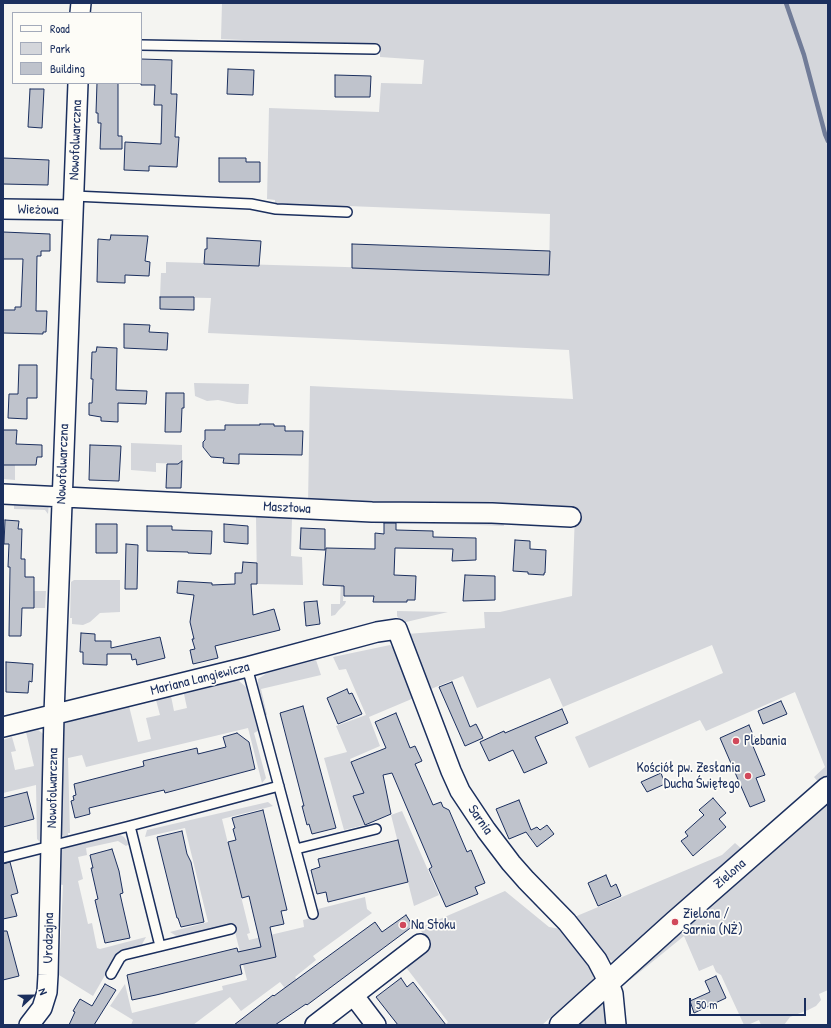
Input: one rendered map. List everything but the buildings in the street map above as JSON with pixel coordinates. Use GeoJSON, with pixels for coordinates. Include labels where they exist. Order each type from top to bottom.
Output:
{"type":"FeatureCollection","features":[{"type":"Feature","properties":{"kind":"street","name":"Nowofolwarczna"},"geometry":{"type":"LineString","coordinates":[[51,845],[54,714],[78,84]]}},
{"type":"Feature","properties":{"kind":"street","name":"Wieżowa"},"geometry":{"type":"LineString","coordinates":[[3,209],[73,203]]}},
{"type":"Feature","properties":{"kind":"street","name":"Masztowa"},"geometry":{"type":"LineString","coordinates":[[3,494],[372,512],[492,513],[571,516]]}},
{"type":"Feature","properties":{"kind":"street","name":"Mariana Langiewicza"},"geometry":{"type":"LineString","coordinates":[[3,727],[247,668],[377,632],[397,629]]}},
{"type":"Feature","properties":{"kind":"street","name":"Sarnia"},"geometry":{"type":"LineString","coordinates":[[397,629],[448,764],[460,791],[486,830],[511,863],[567,922],[596,960],[609,983],[613,994],[616,1025]]}},
{"type":"Feature","properties":{"kind":"street","name":"Zielona"},"geometry":{"type":"LineString","coordinates":[[561,1025],[675,922],[828,788]]}},
{"type":"Feature","properties":{"kind":"street","name":"Urodzajna"},"geometry":{"type":"LineString","coordinates":[[29,1025],[42,1008],[47,992],[51,845]]}},
{"type":"Feature","properties":{"kind":"street"},"geometry":{"type":"LineString","coordinates":[[315,1025],[420,944]]}},
{"type":"Feature","properties":{"kind":"street"},"geometry":{"type":"LineString","coordinates":[[354,996],[376,1025]]}},
{"type":"Feature","properties":{"kind":"lane"},"geometry":{"type":"LineString","coordinates":[[142,45],[375,49]]}},
{"type":"Feature","properties":{"kind":"lane"},"geometry":{"type":"LineString","coordinates":[[73,203],[251,204],[276,209],[347,212]]}},
{"type":"Feature","properties":{"kind":"lane"},"geometry":{"type":"LineString","coordinates":[[247,668],[313,914]]}},
{"type":"Feature","properties":{"kind":"lane"},"geometry":{"type":"LineString","coordinates":[[3,858],[279,786]]}},
{"type":"Feature","properties":{"kind":"lane"},"geometry":{"type":"LineString","coordinates":[[130,826],[160,946]]}},
{"type":"Feature","properties":{"kind":"lane"},"geometry":{"type":"LineString","coordinates":[[296,849],[376,829]]}},
{"type":"Feature","properties":{"kind":"lane"},"geometry":{"type":"LineString","coordinates":[[111,974],[120,958],[124,955],[231,929]]}},
{"type":"Feature","properties":{"kind":"green space"},"geometry":{"type":"Polygon","coordinates":[[[222,3],[828,3],[828,778],[820,784],[814,777],[825,767],[795,692],[706,731],[700,720],[589,768],[575,737],[723,673],[712,645],[563,707],[550,678],[477,708],[463,676],[426,691],[407,634],[485,628],[484,612],[500,612],[572,596],[575,513],[308,504],[310,386],[573,399],[569,350],[208,333],[211,298],[160,297],[161,273],[166,273],[166,262],[549,275],[550,214],[348,206],[347,208],[275,205],[275,200],[267,199],[269,108],[379,112],[381,83],[422,84],[424,60],[380,57],[380,46],[221,39],[222,3]]]}},
{"type":"Feature","properties":{"kind":"green space"},"geometry":{"type":"Polygon","coordinates":[[[194,383],[249,384],[248,404],[237,404],[218,400],[207,401],[195,396],[194,383]]]}},
{"type":"Feature","properties":{"kind":"green space"},"geometry":{"type":"Polygon","coordinates":[[[131,443],[182,445],[182,464],[156,463],[156,472],[131,470],[131,443]]]}},
{"type":"Feature","properties":{"kind":"green space"},"geometry":{"type":"Polygon","coordinates":[[[3,465],[15,465],[15,480],[3,479],[3,465]]]}},
{"type":"Feature","properties":{"kind":"green space"},"geometry":{"type":"Polygon","coordinates":[[[14,501],[49,503],[48,514],[45,510],[14,509],[14,501]]]}},
{"type":"Feature","properties":{"kind":"green space"},"geometry":{"type":"Polygon","coordinates":[[[256,517],[292,518],[291,556],[302,557],[303,585],[257,584],[256,517]]]}},
{"type":"Feature","properties":{"kind":"green space"},"geometry":{"type":"Polygon","coordinates":[[[425,517],[503,521],[504,526],[424,523],[425,517]]]}},
{"type":"Feature","properties":{"kind":"green space"},"geometry":{"type":"Polygon","coordinates":[[[345,573],[343,601],[346,601],[335,615],[331,616],[331,604],[340,604],[341,579],[345,573]]]}},
{"type":"Feature","properties":{"kind":"green space"},"geometry":{"type":"Polygon","coordinates":[[[74,580],[120,580],[120,612],[100,613],[90,622],[83,625],[72,624],[72,618],[70,618],[71,582],[74,580]]]}},
{"type":"Feature","properties":{"kind":"green space"},"geometry":{"type":"Polygon","coordinates":[[[34,591],[46,591],[45,608],[34,608],[34,591]]]}},
{"type":"Feature","properties":{"kind":"green space"},"geometry":{"type":"Polygon","coordinates":[[[397,611],[448,612],[402,623],[397,616],[397,611]]]}},
{"type":"Feature","properties":{"kind":"green space"},"geometry":{"type":"Polygon","coordinates":[[[390,645],[396,650],[414,698],[369,717],[380,746],[350,759],[364,793],[353,796],[365,825],[344,830],[324,758],[347,752],[336,726],[366,715],[346,669],[339,670],[333,657],[390,645]]]}},
{"type":"Feature","properties":{"kind":"green space"},"geometry":{"type":"Polygon","coordinates":[[[316,660],[321,675],[261,689],[267,715],[265,715],[258,686],[258,679],[267,673],[316,660]]]}},
{"type":"Feature","properties":{"kind":"green space"},"geometry":{"type":"Polygon","coordinates":[[[239,681],[246,687],[258,731],[254,733],[266,778],[262,783],[248,728],[86,767],[82,755],[68,758],[70,833],[68,833],[68,836],[60,834],[63,724],[129,706],[138,742],[151,739],[146,718],[160,715],[156,700],[171,696],[174,711],[187,708],[184,694],[239,681]]]}},
{"type":"Feature","properties":{"kind":"green space"},"geometry":{"type":"Polygon","coordinates":[[[38,730],[45,736],[43,838],[40,842],[37,839],[36,785],[3,793],[3,740],[12,737],[16,751],[11,752],[15,770],[34,766],[26,732],[38,730]]]}},
{"type":"Feature","properties":{"kind":"green space"},"geometry":{"type":"Polygon","coordinates":[[[828,801],[828,990],[819,994],[821,1000],[816,1006],[790,1017],[784,1025],[761,1025],[759,1020],[748,1025],[744,1025],[721,975],[716,972],[713,965],[699,971],[684,936],[630,980],[629,977],[828,801]]]}},
{"type":"Feature","properties":{"kind":"green space"},"geometry":{"type":"Polygon","coordinates":[[[268,802],[273,806],[222,819],[250,933],[247,934],[249,940],[304,927],[303,920],[319,916],[318,909],[365,897],[367,909],[372,913],[313,956],[316,960],[295,977],[310,998],[299,1006],[280,982],[241,1011],[230,997],[193,1025],[131,1025],[133,1020],[110,1006],[125,984],[132,1013],[223,990],[222,986],[247,980],[233,924],[178,937],[170,932],[208,922],[185,828],[145,837],[147,830],[268,802]]]}},
{"type":"Feature","properties":{"kind":"green space"},"geometry":{"type":"Polygon","coordinates":[[[402,811],[439,895],[414,906],[391,815],[402,811]]]}},
{"type":"Feature","properties":{"kind":"green space"},"geometry":{"type":"Polygon","coordinates":[[[120,835],[124,837],[129,844],[126,846],[118,841],[86,848],[87,855],[78,857],[83,879],[78,881],[88,924],[92,923],[97,948],[100,949],[146,937],[141,946],[119,951],[93,996],[59,975],[63,885],[58,884],[59,853],[69,846],[120,835]]]}},
{"type":"Feature","properties":{"kind":"green space"},"geometry":{"type":"Polygon","coordinates":[[[735,843],[743,850],[617,960],[612,961],[604,956],[572,918],[722,855],[735,843]]]}},
{"type":"Feature","properties":{"kind":"green space"},"geometry":{"type":"Polygon","coordinates":[[[505,891],[549,927],[561,929],[589,962],[594,979],[542,1025],[445,1025],[448,1022],[405,966],[431,945],[419,928],[505,891]]]}},
{"type":"Feature","properties":{"kind":"green space"},"geometry":{"type":"Polygon","coordinates":[[[601,1004],[607,1006],[609,1021],[604,1025],[575,1025],[597,1005],[601,1004]]]}},
{"type":"Feature","properties":{"kind":"waterway"},"geometry":{"type":"LineString","coordinates":[[786,3],[804,55],[828,141]]}},
{"type":"Feature","properties":{"kind":"place","name":"Plebania"},"geometry":{"type":"Point","coordinates":[736,741]}},
{"type":"Feature","properties":{"kind":"place","name":"Kościół pw. Zesłania Ducha Świętego"},"geometry":{"type":"Point","coordinates":[748,776]}},
{"type":"Feature","properties":{"kind":"place","name":"Zielona / Sarnia (NŻ)"},"geometry":{"type":"Point","coordinates":[675,922]}},
{"type":"Feature","properties":{"kind":"place","name":"Na Stoku"},"geometry":{"type":"Point","coordinates":[403,925]}}]}
